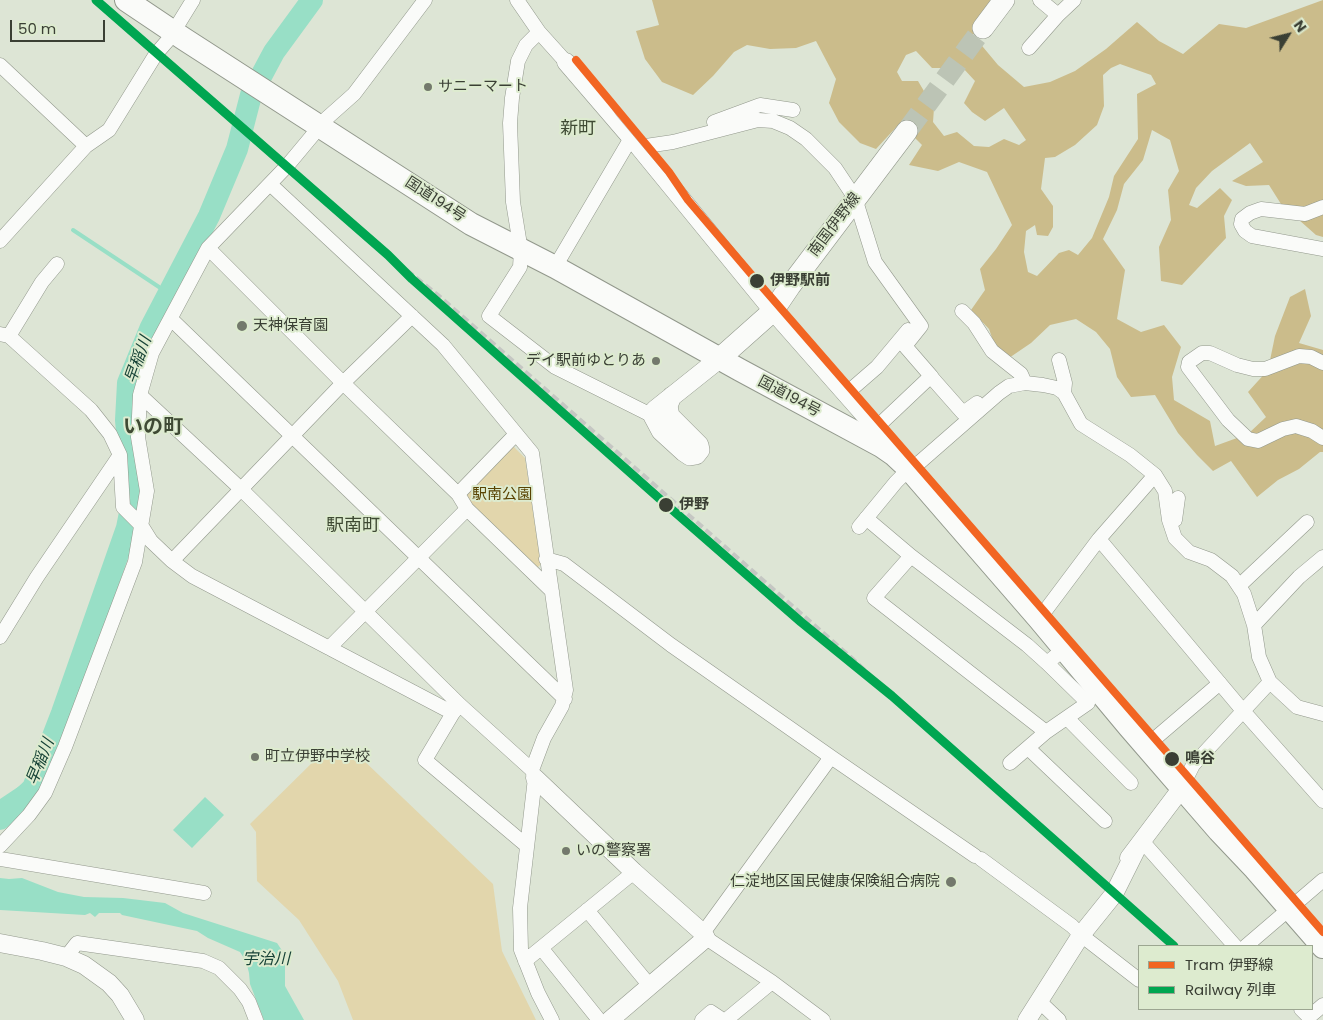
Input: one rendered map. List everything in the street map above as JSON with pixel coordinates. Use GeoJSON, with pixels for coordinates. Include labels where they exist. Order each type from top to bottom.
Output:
{"type":"FeatureCollection","features":[{"type":"Feature","properties":{"kind":"highway","name":"国道194号"},"geometry":{"type":"LineString","coordinates":[[126,0],[471,224],[555,268],[719,359],[878,437],[1039,619],[1182,789],[1323,947]]}},
{"type":"Feature","properties":{"kind":"main road"},"geometry":{"type":"LineString","coordinates":[[983,28],[1004,0]]}},
{"type":"Feature","properties":{"kind":"main road","name":"南国伊野線"},"geometry":{"type":"LineString","coordinates":[[719,359],[773,311],[855,198],[907,131]]}},
{"type":"Feature","properties":{"kind":"main road"},"geometry":{"type":"LineString","coordinates":[[672,396],[668,406],[670,416],[699,445],[700,450],[696,455],[690,456],[684,452],[661,431],[653,416],[655,410],[672,396],[719,359]]}},
{"type":"Feature","properties":{"kind":"street"},"geometry":{"type":"LineString","coordinates":[[0,241],[86,146],[109,130],[192,0]]}},
{"type":"Feature","properties":{"kind":"street"},"geometry":{"type":"LineString","coordinates":[[0,846],[30,815],[45,793],[62,754],[134,562],[147,491],[138,437],[140,395],[152,353],[208,248],[270,184],[320,126],[354,94],[425,0]]}},
{"type":"Feature","properties":{"kind":"street"},"geometry":{"type":"LineString","coordinates":[[517,0],[539,32],[635,143],[773,311],[847,393],[878,437],[931,376]]}},
{"type":"Feature","properties":{"kind":"street"},"geometry":{"type":"LineString","coordinates":[[1040,0],[1058,15]]}},
{"type":"Feature","properties":{"kind":"street"},"geometry":{"type":"LineString","coordinates":[[1030,48],[1058,15],[1074,0]]}},
{"type":"Feature","properties":{"kind":"street"},"geometry":{"type":"LineString","coordinates":[[539,32],[526,44],[518,61],[512,98],[510,124],[512,202],[521,251],[520,267],[489,316],[555,368],[653,416]]}},
{"type":"Feature","properties":{"kind":"street"},"geometry":{"type":"LineString","coordinates":[[0,65],[86,146]]}},
{"type":"Feature","properties":{"kind":"street"},"geometry":{"type":"LineString","coordinates":[[673,142],[694,129],[760,105],[793,110]]}},
{"type":"Feature","properties":{"kind":"street"},"geometry":{"type":"LineString","coordinates":[[635,143],[673,142],[758,120],[773,121],[790,128],[806,139],[834,168],[855,198],[876,262],[921,326],[905,346],[963,413],[987,396],[999,392]]}},
{"type":"Feature","properties":{"kind":"street"},"geometry":{"type":"LineString","coordinates":[[555,268],[635,143]]}},
{"type":"Feature","properties":{"kind":"street"},"geometry":{"type":"LineString","coordinates":[[270,184],[443,344],[532,453],[566,690],[565,699],[544,738],[533,774],[520,908],[521,950],[538,994],[552,1020]]}},
{"type":"Feature","properties":{"kind":"street"},"geometry":{"type":"LineString","coordinates":[[1323,207],[1305,214],[1261,209],[1250,213],[1242,219],[1241,224],[1245,231],[1252,236],[1323,249]]}},
{"type":"Feature","properties":{"kind":"street"},"geometry":{"type":"LineString","coordinates":[[208,248],[343,383],[458,494],[467,509],[552,591]]}},
{"type":"Feature","properties":{"kind":"street"},"geometry":{"type":"LineString","coordinates":[[57,264],[4,335],[92,410],[110,434],[120,455],[124,507],[151,541],[172,561],[192,576],[329,648],[456,709]]}},
{"type":"Feature","properties":{"kind":"street"},"geometry":{"type":"LineString","coordinates":[[962,311],[974,323],[992,351],[1021,374],[1025,383]]}},
{"type":"Feature","properties":{"kind":"street"},"geometry":{"type":"LineString","coordinates":[[172,561],[343,383],[412,316]]}},
{"type":"Feature","properties":{"kind":"street"},"geometry":{"type":"LineString","coordinates":[[171,319],[565,699]]}},
{"type":"Feature","properties":{"kind":"street"},"geometry":{"type":"LineString","coordinates":[[847,393],[877,367],[900,337],[918,322]]}},
{"type":"Feature","properties":{"kind":"street"},"geometry":{"type":"LineString","coordinates":[[1323,363],[1311,357],[1299,356],[1265,369],[1253,369],[1237,365],[1210,353],[1202,353],[1189,362],[1188,367],[1228,420],[1248,440],[1258,441],[1296,426],[1312,431],[1323,438]]}},
{"type":"Feature","properties":{"kind":"street"},"geometry":{"type":"LineString","coordinates":[[1059,360],[1065,383],[1064,393]]}},
{"type":"Feature","properties":{"kind":"street"},"geometry":{"type":"LineString","coordinates":[[1010,763],[1046,732],[1088,703],[1028,645],[911,556],[863,523],[896,482],[999,392],[1009,386],[1025,383],[1057,388],[1064,393],[1081,424],[1155,475],[1165,491],[1169,520],[1175,538],[1190,552],[1211,560],[1232,576],[1244,594],[1254,625],[1259,657],[1270,682],[1297,707],[1323,714]]}},
{"type":"Feature","properties":{"kind":"street"},"geometry":{"type":"LineString","coordinates":[[140,395],[242,490],[365,613],[456,709],[533,774],[634,872],[705,936],[823,1020]]}},
{"type":"Feature","properties":{"kind":"street"},"geometry":{"type":"LineString","coordinates":[[458,494],[516,434]]}},
{"type":"Feature","properties":{"kind":"street"},"geometry":{"type":"LineString","coordinates":[[0,637],[37,577],[120,455]]}},
{"type":"Feature","properties":{"kind":"street"},"geometry":{"type":"LineString","coordinates":[[1039,619],[1099,539],[1155,475]]}},
{"type":"Feature","properties":{"kind":"street"},"geometry":{"type":"LineString","coordinates":[[1175,538],[1178,498]]}},
{"type":"Feature","properties":{"kind":"street"},"geometry":{"type":"LineString","coordinates":[[329,648],[467,509]]}},
{"type":"Feature","properties":{"kind":"street"},"geometry":{"type":"LineString","coordinates":[[1239,586],[1308,522]]}},
{"type":"Feature","properties":{"kind":"street"},"geometry":{"type":"LineString","coordinates":[[1099,539],[1244,712],[1323,801]]}},
{"type":"Feature","properties":{"kind":"street"},"geometry":{"type":"LineString","coordinates":[[911,556],[874,598],[1046,732]]}},
{"type":"Feature","properties":{"kind":"street"},"geometry":{"type":"LineString","coordinates":[[1254,625],[1299,577],[1323,557]]}},
{"type":"Feature","properties":{"kind":"street"},"geometry":{"type":"LineString","coordinates":[[546,559],[564,564],[671,645],[978,857],[1072,926],[1138,979]]}},
{"type":"Feature","properties":{"kind":"street"},"geometry":{"type":"LineString","coordinates":[[1047,663],[1064,649]]}},
{"type":"Feature","properties":{"kind":"street"},"geometry":{"type":"LineString","coordinates":[[1027,1020],[1082,934],[1106,886],[1182,789],[1193,765],[1270,682]]}},
{"type":"Feature","properties":{"kind":"street"},"geometry":{"type":"LineString","coordinates":[[1146,747],[1220,683]]}},
{"type":"Feature","properties":{"kind":"street"},"geometry":{"type":"LineString","coordinates":[[456,709],[425,760],[527,846]]}},
{"type":"Feature","properties":{"kind":"street"},"geometry":{"type":"LineString","coordinates":[[1067,718],[1132,783]]}},
{"type":"Feature","properties":{"kind":"street"},"geometry":{"type":"LineString","coordinates":[[1028,748],[1105,821]]}},
{"type":"Feature","properties":{"kind":"street"},"geometry":{"type":"LineString","coordinates":[[619,1017],[705,936],[831,757]]}},
{"type":"Feature","properties":{"kind":"street"},"geometry":{"type":"LineString","coordinates":[[1139,845],[1234,945]]}},
{"type":"Feature","properties":{"kind":"street"},"geometry":{"type":"LineString","coordinates":[[0,859],[204,893]]}},
{"type":"Feature","properties":{"kind":"street"},"geometry":{"type":"LineString","coordinates":[[525,961],[634,872]]}},
{"type":"Feature","properties":{"kind":"street"},"geometry":{"type":"LineString","coordinates":[[1247,945],[1323,880]]}},
{"type":"Feature","properties":{"kind":"street"},"geometry":{"type":"LineString","coordinates":[[587,910],[650,986]]}},
{"type":"Feature","properties":{"kind":"street"},"geometry":{"type":"LineString","coordinates":[[66,957],[77,943],[203,961],[219,968],[240,988],[249,1002],[256,1020]]}},
{"type":"Feature","properties":{"kind":"street"},"geometry":{"type":"LineString","coordinates":[[0,944],[42,951],[66,957],[84,965],[109,983],[120,995],[135,1020]]}},
{"type":"Feature","properties":{"kind":"street"},"geometry":{"type":"LineString","coordinates":[[542,949],[599,1020]]}},
{"type":"Feature","properties":{"kind":"street"},"geometry":{"type":"LineString","coordinates":[[702,1020],[711,1012],[725,1020],[772,982]]}},
{"type":"Feature","properties":{"kind":"street"},"geometry":{"type":"LineString","coordinates":[[1040,1002],[1059,1020]]}},
{"type":"Feature","properties":{"kind":"street"},"geometry":{"type":"LineString","coordinates":[[1302,1010],[1310,1017],[1323,1005]]}},
{"type":"Feature","properties":{"kind":"green space","name":"駅南公園"},"geometry":{"type":"Polygon","coordinates":[[[513,446],[525,458],[541,564],[536,569],[466,499],[467,491],[513,446]]]}},
{"type":"Feature","properties":{"kind":"green space"},"geometry":{"type":"Polygon","coordinates":[[[323,752],[358,755],[493,884],[502,951],[536,1020],[353,1020],[338,981],[299,920],[257,881],[256,832],[250,824],[323,752]]]}},
{"type":"Feature","properties":{"kind":"shaded area"},"geometry":{"type":"Polygon","coordinates":[[[652,0],[994,0],[973,35],[998,65],[1024,87],[1050,82],[1075,71],[1106,49],[1137,22],[1159,41],[1183,54],[1219,24],[1246,28],[1323,0],[1323,237],[1316,235],[1281,204],[1269,185],[1246,186],[1232,181],[1263,162],[1250,143],[1212,171],[1196,188],[1189,205],[1197,208],[1220,188],[1232,200],[1224,216],[1226,238],[1182,285],[1161,281],[1159,247],[1171,220],[1168,190],[1179,171],[1170,140],[1152,130],[1143,160],[1124,184],[1117,210],[1103,239],[1125,270],[1117,319],[1141,332],[1164,325],[1181,347],[1172,377],[1174,400],[1210,421],[1215,446],[1248,434],[1266,417],[1248,392],[1268,370],[1275,336],[1290,297],[1305,289],[1311,316],[1299,343],[1323,350],[1323,452],[1320,452],[1299,469],[1278,480],[1257,497],[1231,461],[1213,471],[1197,455],[1178,433],[1155,395],[1131,397],[1117,377],[1110,349],[1096,332],[1076,319],[1050,325],[1031,343],[1006,360],[996,349],[989,329],[971,310],[985,290],[980,269],[1012,225],[987,172],[959,162],[938,171],[909,165],[922,145],[900,123],[876,149],[860,143],[839,122],[829,103],[836,79],[816,41],[796,48],[770,49],[747,45],[734,52],[693,95],[662,82],[645,59],[636,31],[659,25],[652,0]],[[916,51],[906,55],[897,72],[902,81],[918,81],[934,108],[933,122],[944,136],[957,132],[974,146],[989,147],[1004,139],[1019,145],[1026,140],[1004,108],[985,121],[972,112],[964,103],[975,81],[963,68],[932,68],[916,51]],[[1120,64],[1111,68],[1103,75],[1104,106],[1097,125],[1075,145],[1055,157],[1045,158],[1041,189],[1053,206],[1053,227],[1048,236],[1037,235],[1035,225],[1026,231],[1024,252],[1028,272],[1037,276],[1059,253],[1069,250],[1078,255],[1092,238],[1109,197],[1114,176],[1138,139],[1137,94],[1156,84],[1151,75],[1120,64]]]}},
{"type":"Feature","properties":{"kind":"water","name":"早稲川"},"geometry":{"type":"Polygon","coordinates":[[[33,777],[33,800],[0,828],[0,799],[33,777]]]}},
{"type":"Feature","properties":{"kind":"water"},"geometry":{"type":"Polygon","coordinates":[[[205,797],[224,815],[192,848],[173,830],[205,797]]]}},
{"type":"Feature","properties":{"kind":"water","name":"宇治川"},"geometry":{"type":"Polygon","coordinates":[[[0,878],[22,878],[58,892],[84,897],[123,898],[165,903],[183,913],[277,943],[285,955],[285,986],[304,1020],[264,1020],[250,984],[246,961],[240,952],[197,931],[120,913],[99,913],[95,917],[90,913],[85,915],[0,910],[0,878]]]}},
{"type":"Feature","properties":{"kind":"waterway","name":"早稲川"},"geometry":{"type":"LineString","coordinates":[[0,819],[33,788],[62,713],[127,528],[133,498],[126,420],[128,383],[151,327],[209,216],[237,149],[251,95],[274,52],[312,0]]}},
{"type":"Feature","properties":{"kind":"waterway"},"geometry":{"type":"LineString","coordinates":[[73,230],[159,287]]}},
{"type":"Feature","properties":{"kind":"tunnel"},"geometry":{"type":"LineString","coordinates":[[907,131],[983,28]]}},
{"type":"Feature","properties":{"kind":"tram line","name":"伊野線"},"geometry":{"type":"LineString","coordinates":[[576,60],[669,172],[688,200],[757,281],[1323,932]]}},
{"type":"Feature","properties":{"kind":"tram line"},"geometry":{"type":"LineString","coordinates":[[596,85],[617,116],[688,200]]}},
{"type":"Feature","properties":{"kind":"railway"},"geometry":{"type":"LineString","coordinates":[[388,255],[438,295],[853,659],[892,696]]}},
{"type":"Feature","properties":{"kind":"rail line","name":"列車"},"geometry":{"type":"LineString","coordinates":[[96,0],[388,255],[412,279],[661,500],[801,622],[892,696],[1173,945]]}},
{"type":"Feature","properties":{"kind":"place","name":"サニーマート"},"geometry":{"type":"Point","coordinates":[428,87]}},
{"type":"Feature","properties":{"kind":"place","name":"伊野駅前"},"geometry":{"type":"Point","coordinates":[757,281]}},
{"type":"Feature","properties":{"kind":"place","name":"天神保育園"},"geometry":{"type":"Point","coordinates":[242,326]}},
{"type":"Feature","properties":{"kind":"place","name":"デイ駅前ゆとりあ"},"geometry":{"type":"Point","coordinates":[656,361]}},
{"type":"Feature","properties":{"kind":"place","name":"伊野"},"geometry":{"type":"Point","coordinates":[666,505]}},
{"type":"Feature","properties":{"kind":"place","name":"町立伊野中学校"},"geometry":{"type":"Point","coordinates":[255,757]}},
{"type":"Feature","properties":{"kind":"place","name":"鳴谷"},"geometry":{"type":"Point","coordinates":[1172,759]}},
{"type":"Feature","properties":{"kind":"place","name":"いの警察署"},"geometry":{"type":"Point","coordinates":[566,851]}},
{"type":"Feature","properties":{"kind":"place","name":"仁淀地区国民健康保険組合病院"},"geometry":{"type":"Point","coordinates":[951,882]}},
{"type":"Feature","properties":{"kind":"district","name":"新町"},"geometry":{"type":"Point","coordinates":[578,129]}},
{"type":"Feature","properties":{"kind":"district","name":"いの町"},"geometry":{"type":"Point","coordinates":[153,428]}},
{"type":"Feature","properties":{"kind":"district","name":"駅南町"},"geometry":{"type":"Point","coordinates":[353,526]}}]}
